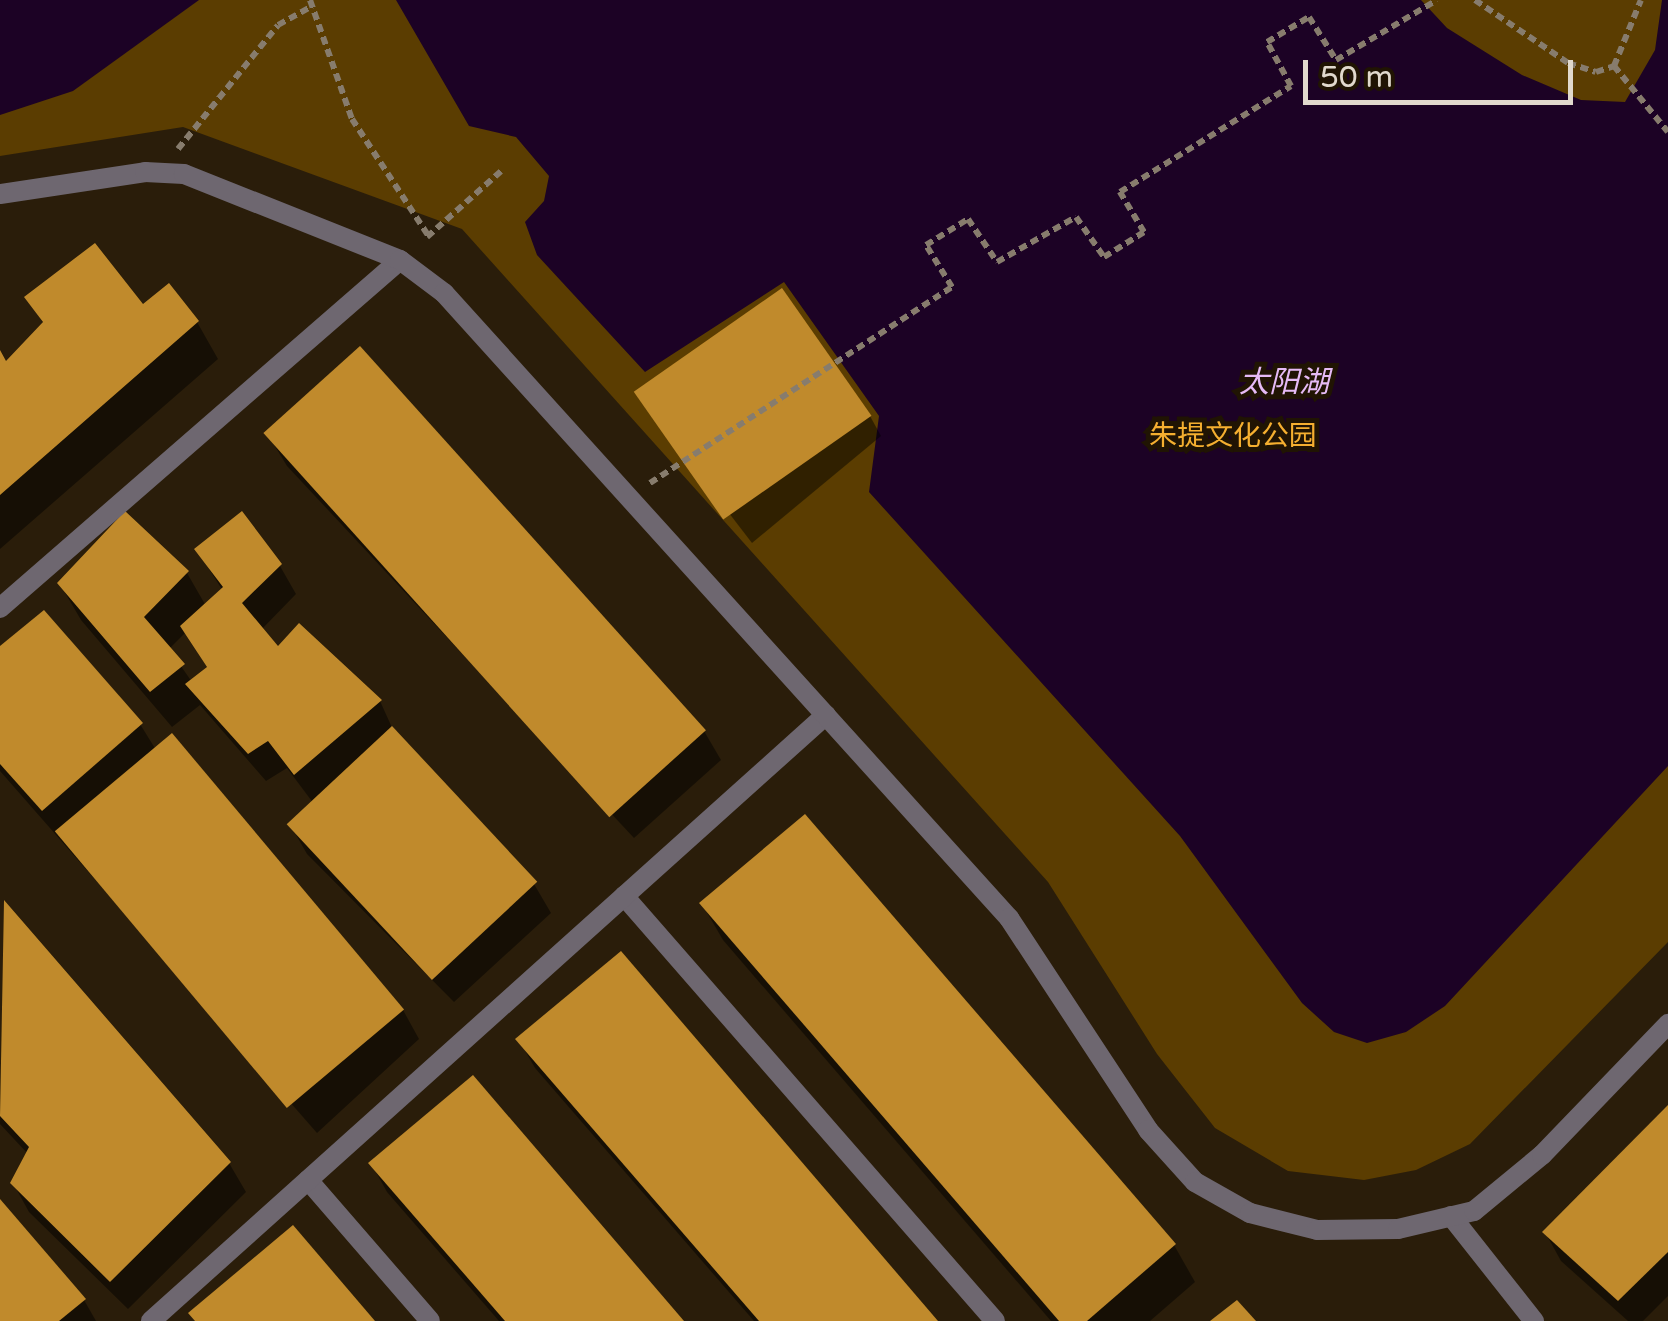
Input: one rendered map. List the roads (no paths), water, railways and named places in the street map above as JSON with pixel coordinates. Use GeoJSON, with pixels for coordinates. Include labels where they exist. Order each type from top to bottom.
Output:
{"type":"FeatureCollection","features":[{"type":"Feature","properties":{"kind":"street"},"geometry":{"type":"LineString","coordinates":[[0,194],[162,173],[184,174],[400,260],[444,293],[1009,918],[1148,1130],[1196,1182],[1250,1213],[1317,1230],[1398,1228],[1474,1211],[1542,1155],[1668,1024]]}},
{"type":"Feature","properties":{"kind":"street"},"geometry":{"type":"LineString","coordinates":[[0,608],[400,260]]}},
{"type":"Feature","properties":{"kind":"street"},"geometry":{"type":"LineString","coordinates":[[150,1321],[826,715]]}},
{"type":"Feature","properties":{"kind":"street"},"geometry":{"type":"LineString","coordinates":[[624,896],[995,1321]]}},
{"type":"Feature","properties":{"kind":"street"},"geometry":{"type":"LineString","coordinates":[[308,1180],[430,1321]]}},
{"type":"Feature","properties":{"kind":"street"},"geometry":{"type":"LineString","coordinates":[[1451,1216],[1534,1321]]}},
{"type":"Feature","properties":{"kind":"water"},"geometry":{"type":"Polygon","coordinates":[[[0,0],[199,0],[73,91],[0,115],[0,0]]]}},
{"type":"Feature","properties":{"kind":"water","name":"太阳湖"},"geometry":{"type":"Polygon","coordinates":[[[396,0],[1421,0],[1447,28],[1522,75],[1581,100],[1625,102],[1655,50],[1662,0],[1668,0],[1668,766],[1445,1006],[1406,1032],[1367,1043],[1334,1032],[1302,1003],[1180,836],[869,492],[879,416],[784,282],[645,372],[537,255],[525,222],[544,201],[549,176],[516,137],[469,126],[396,0]]]}},
{"type":"Feature","properties":{"kind":"park label","name":"朱提文化公园"},"geometry":{"type":"Point","coordinates":[1233,436]}}]}
